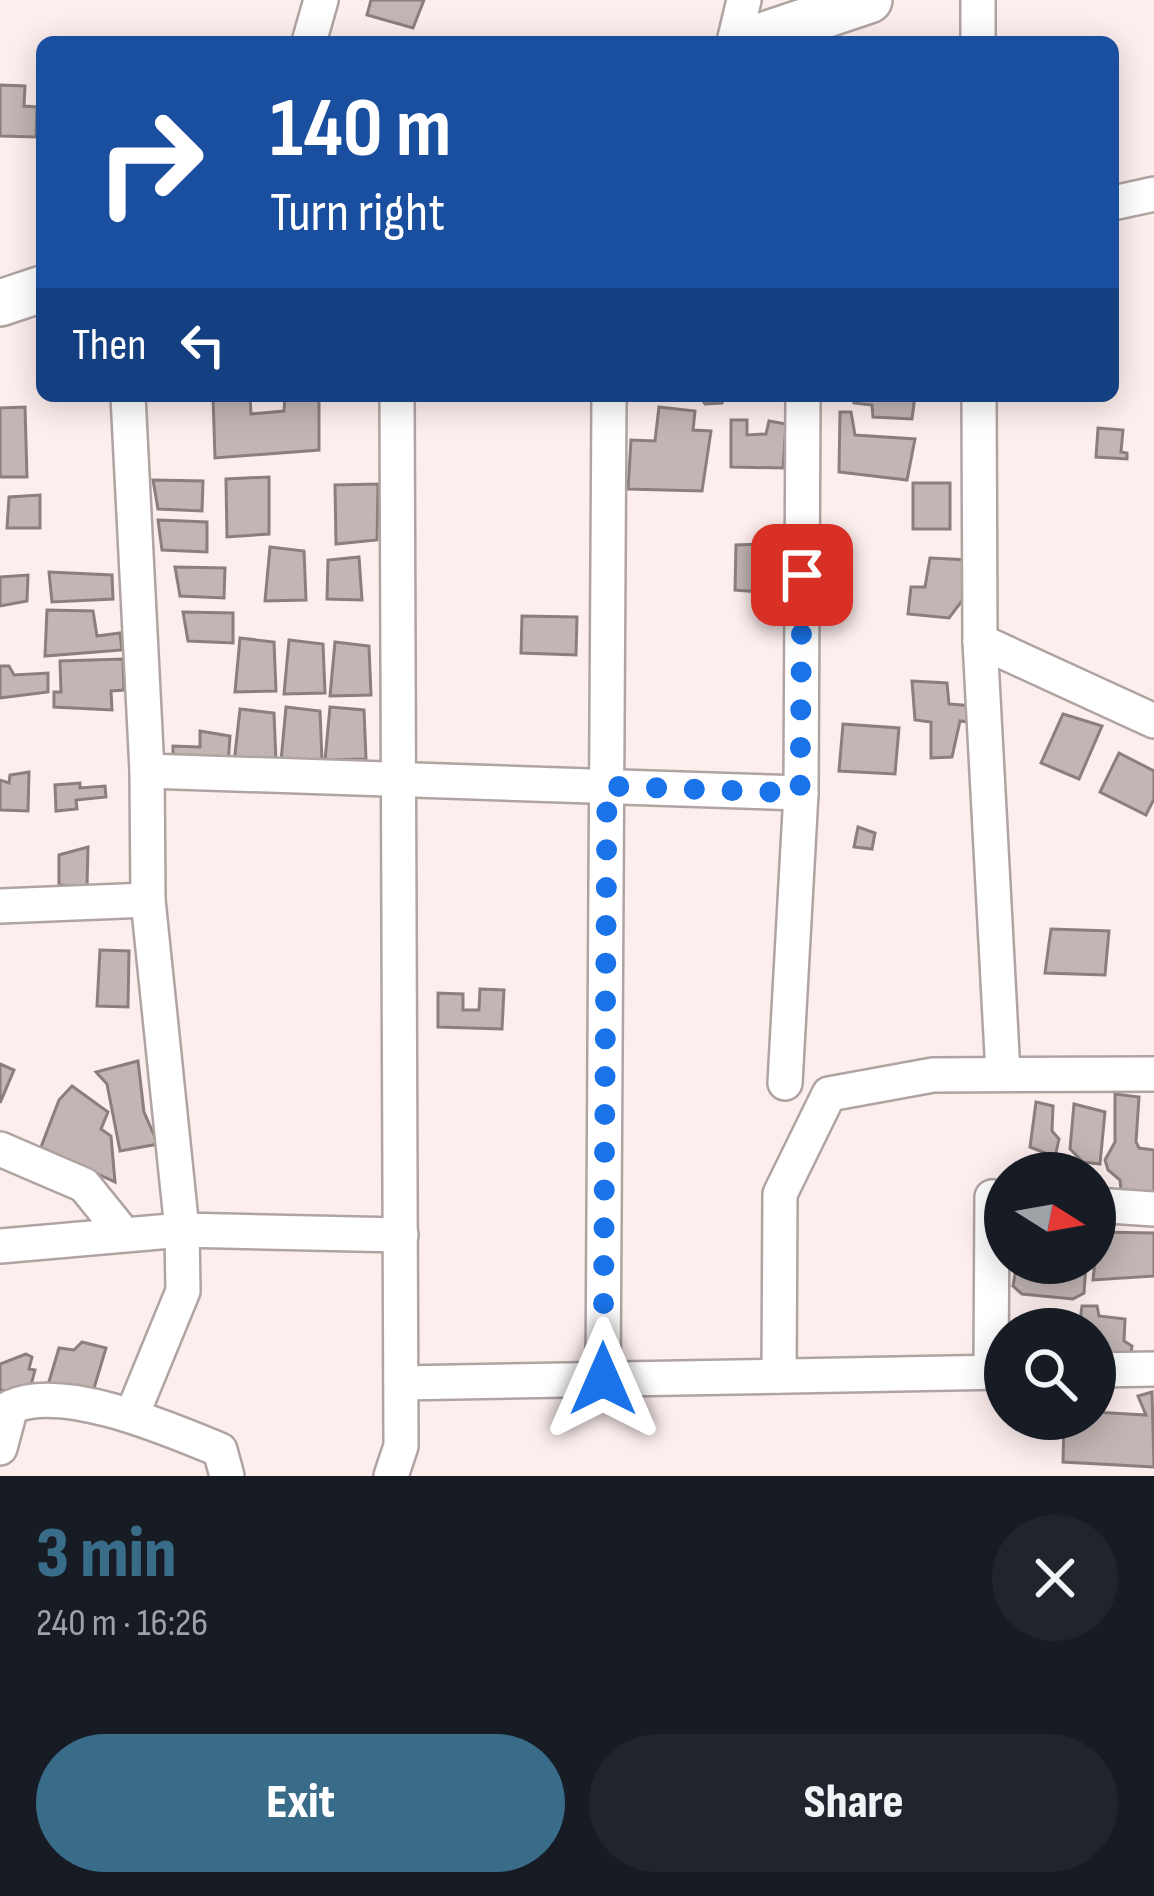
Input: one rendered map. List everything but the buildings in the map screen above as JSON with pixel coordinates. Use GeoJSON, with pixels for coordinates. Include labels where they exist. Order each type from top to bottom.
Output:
{"type":"FeatureCollection","features":[{"type":"Feature","properties":{"kind":"main road"},"geometry":{"type":"LineString","coordinates":[[792,33],[869,0]]}},
{"type":"Feature","properties":{"kind":"main road"},"geometry":{"type":"LineString","coordinates":[[0,303],[36,291]]}},
{"type":"Feature","properties":{"kind":"street"},"geometry":{"type":"LineString","coordinates":[[311,36],[321,0]]}},
{"type":"Feature","properties":{"kind":"street"},"geometry":{"type":"LineString","coordinates":[[735,36],[744,0]]}},
{"type":"Feature","properties":{"kind":"street"},"geometry":{"type":"LineString","coordinates":[[978,0],[978,36]]}},
{"type":"Feature","properties":{"kind":"street"},"geometry":{"type":"LineString","coordinates":[[1119,202],[1154,194]]}},
{"type":"Feature","properties":{"kind":"street"},"geometry":{"type":"LineString","coordinates":[[128,402],[147,771],[148,900],[182,1230],[182,1291],[132,1414]]}},
{"type":"Feature","properties":{"kind":"street"},"geometry":{"type":"LineString","coordinates":[[397,402],[402,1472]]}},
{"type":"Feature","properties":{"kind":"street"},"geometry":{"type":"LineString","coordinates":[[603,1379],[609,402]]}},
{"type":"Feature","properties":{"kind":"street"},"geometry":{"type":"LineString","coordinates":[[785,1083],[800,793],[802,402]]}},
{"type":"Feature","properties":{"kind":"street"},"geometry":{"type":"LineString","coordinates":[[979,402],[980,641],[1003,1075]]}},
{"type":"Feature","properties":{"kind":"street"},"geometry":{"type":"LineString","coordinates":[[980,641],[1154,721]]}},
{"type":"Feature","properties":{"kind":"street"},"geometry":{"type":"LineString","coordinates":[[147,771],[800,793]]}},
{"type":"Feature","properties":{"kind":"street"},"geometry":{"type":"LineString","coordinates":[[0,906],[148,900]]}},
{"type":"Feature","properties":{"kind":"street"},"geometry":{"type":"LineString","coordinates":[[779,1376],[780,1193],[829,1094],[933,1075],[1154,1074]]}},
{"type":"Feature","properties":{"kind":"street"},"geometry":{"type":"LineString","coordinates":[[0,1149],[84,1185],[122,1232]]}},
{"type":"Feature","properties":{"kind":"street"},"geometry":{"type":"LineString","coordinates":[[1116,1206],[1154,1209]]}},
{"type":"Feature","properties":{"kind":"street"},"geometry":{"type":"LineString","coordinates":[[0,1246],[182,1230],[400,1235]]}},
{"type":"Feature","properties":{"kind":"street"},"geometry":{"type":"LineString","coordinates":[[1116,1370],[1154,1369]]}},
{"type":"Feature","properties":{"kind":"street"},"geometry":{"type":"LineString","coordinates":[[401,1382],[984,1372]]}},
{"type":"Feature","properties":{"kind":"street"},"geometry":{"type":"LineString","coordinates":[[0,1448],[11,1407],[29,1399],[132,1414],[220,1450],[227,1476]]}},
{"type":"Feature","properties":{"kind":"route"},"geometry":{"type":"LineString","coordinates":[[603,1379],[607,786],[800,793],[802,575]]}}]}
